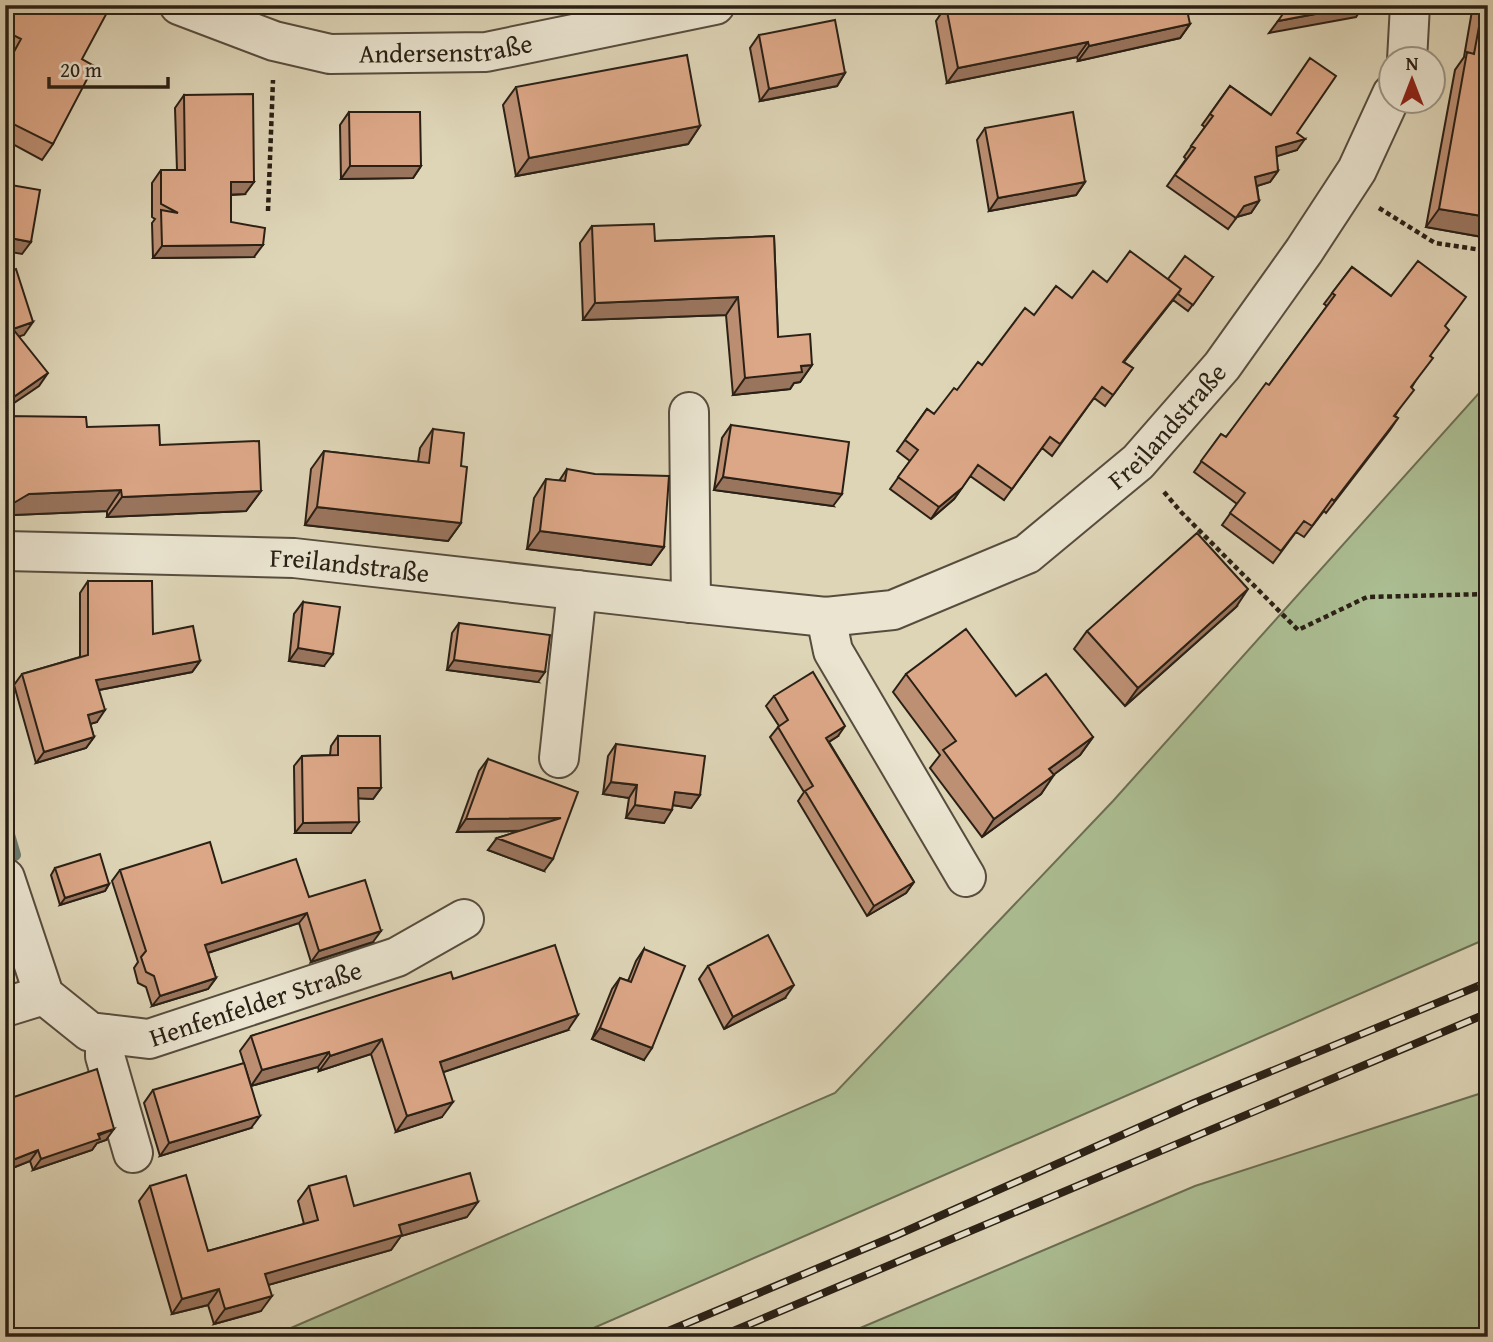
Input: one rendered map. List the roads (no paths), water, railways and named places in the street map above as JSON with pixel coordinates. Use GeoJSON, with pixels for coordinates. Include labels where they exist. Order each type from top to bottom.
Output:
{"type":"FeatureCollection","features":[{"type":"Feature","properties":{"kind":"street","name":"Andersenstraße"},"geometry":{"type":"LineString","coordinates":[[179,5],[274,41],[330,54],[486,52],[715,5]]}},
{"type":"Feature","properties":{"kind":"street"},"geometry":{"type":"LineString","coordinates":[[1408,46],[1409,5]]}},
{"type":"Feature","properties":{"kind":"street","name":"Freilandstraße"},"geometry":{"type":"LineString","coordinates":[[5,551],[294,558],[826,617],[893,610],[1027,554],[1138,462],[1222,366],[1304,251],[1357,170],[1381,116]]}},
{"type":"Feature","properties":{"kind":"street"},"geometry":{"type":"LineString","coordinates":[[689,412],[691,603]]}},
{"type":"Feature","properties":{"kind":"street"},"geometry":{"type":"LineString","coordinates":[[559,758],[576,590]]}},
{"type":"Feature","properties":{"kind":"street"},"geometry":{"type":"LineString","coordinates":[[826,617],[833,651],[966,877]]}},
{"type":"Feature","properties":{"kind":"street"},"geometry":{"type":"LineString","coordinates":[[5,878],[44,995],[5,1007]]}},
{"type":"Feature","properties":{"kind":"street","name":"Henfenfelder Straße"},"geometry":{"type":"LineString","coordinates":[[44,995],[90,1032],[149,1039],[397,957],[464,919]]}},
{"type":"Feature","properties":{"kind":"street"},"geometry":{"type":"LineString","coordinates":[[105,1034],[105,1056],[133,1153]]}},
{"type":"Feature","properties":{"kind":"waterway"},"geometry":{"type":"LineString","coordinates":[[5,821],[15,855]]}},
{"type":"Feature","properties":{"kind":"railway"},"geometry":{"type":"LineString","coordinates":[[654,1337],[897,1235],[1194,1103],[1488,982]]}},
{"type":"Feature","properties":{"kind":"railway"},"geometry":{"type":"LineString","coordinates":[[719,1337],[1488,1013]]}}]}
